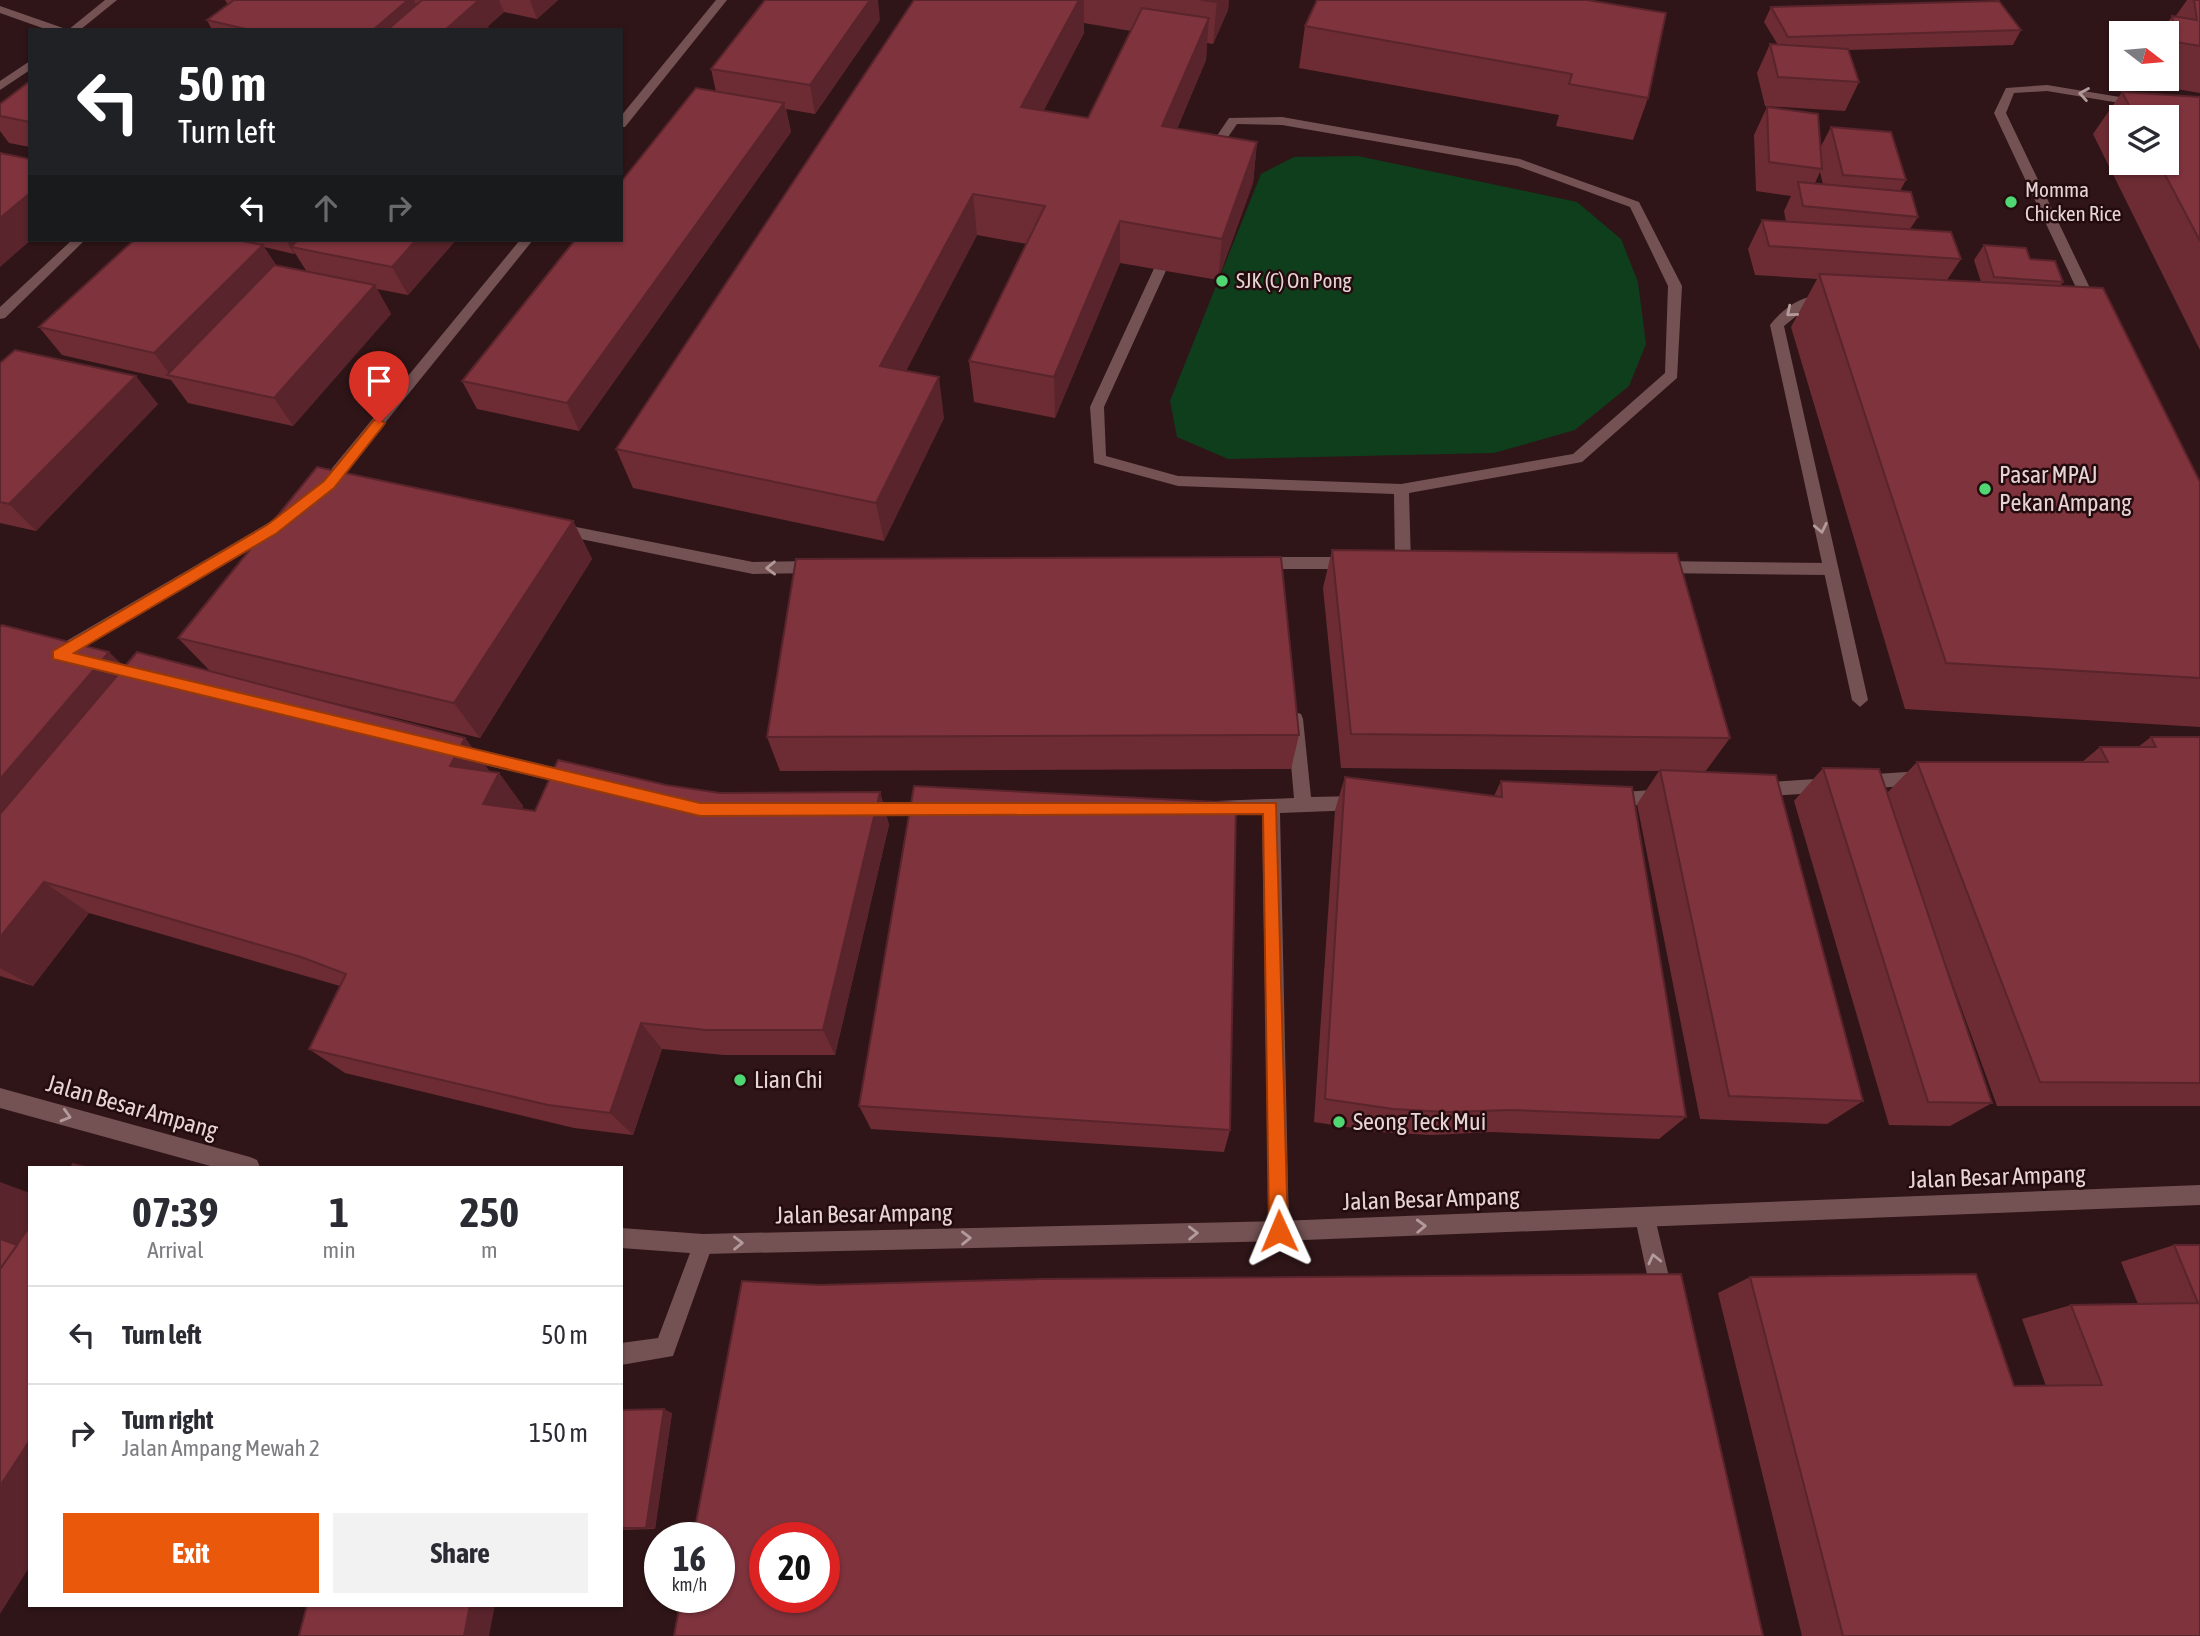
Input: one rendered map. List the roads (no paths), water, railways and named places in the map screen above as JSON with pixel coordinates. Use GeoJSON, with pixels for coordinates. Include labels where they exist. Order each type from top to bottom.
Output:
{"type":"FeatureCollection","features":[{"type":"Feature","properties":{"kind":"street"},"geometry":{"type":"LineString","coordinates":[[76,28],[112,0]]}},
{"type":"Feature","properties":{"kind":"street"},"geometry":{"type":"LineString","coordinates":[[623,122],[722,0]]}},
{"type":"Feature","properties":{"kind":"street"},"geometry":{"type":"LineString","coordinates":[[0,9],[53,28]]}},
{"type":"Feature","properties":{"kind":"street"},"geometry":{"type":"LineString","coordinates":[[0,87],[28,66]]}},
{"type":"Feature","properties":{"kind":"street"},"geometry":{"type":"LineString","coordinates":[[2092,321],[2000,113],[2010,90],[2047,88],[2149,105]]}},
{"type":"Feature","properties":{"kind":"street"},"geometry":{"type":"LineString","coordinates":[[1233,120],[1282,121],[1520,163],[1635,205],[1675,286],[1672,375],[1577,458],[1401,489],[1178,481],[1099,459],[1097,407],[1218,143],[1233,120]]}},
{"type":"Feature","properties":{"kind":"street"},"geometry":{"type":"LineString","coordinates":[[0,315],[77,242]]}},
{"type":"Feature","properties":{"kind":"street"},"geometry":{"type":"LineString","coordinates":[[310,499],[336,486],[525,242]]}},
{"type":"Feature","properties":{"kind":"street"},"geometry":{"type":"LineString","coordinates":[[1842,300],[1815,298],[1797,306],[1777,324],[1860,700]]}},
{"type":"Feature","properties":{"kind":"street"},"geometry":{"type":"LineString","coordinates":[[1401,489],[1403,564]]}},
{"type":"Feature","properties":{"kind":"street"},"geometry":{"type":"LineString","coordinates":[[59,655],[272,529],[291,514]]}},
{"type":"Feature","properties":{"kind":"street"},"geometry":{"type":"LineString","coordinates":[[534,525],[753,568],[836,567]]}},
{"type":"Feature","properties":{"kind":"street"},"geometry":{"type":"LineString","coordinates":[[1239,563],[1281,569],[1362,563]]}},
{"type":"Feature","properties":{"kind":"street"},"geometry":{"type":"LineString","coordinates":[[1637,566],[1830,569]]}},
{"type":"Feature","properties":{"kind":"street"},"geometry":{"type":"LineString","coordinates":[[35,649],[85,662]]}},
{"type":"Feature","properties":{"kind":"street"},"geometry":{"type":"LineString","coordinates":[[1293,697],[1303,804]]}},
{"type":"Feature","properties":{"kind":"street"},"geometry":{"type":"LineString","coordinates":[[433,745],[593,784]]}},
{"type":"Feature","properties":{"kind":"street"},"geometry":{"type":"LineString","coordinates":[[1734,791],[1939,777]]}},
{"type":"Feature","properties":{"kind":"street"},"geometry":{"type":"LineString","coordinates":[[1598,800],[1680,795]]}},
{"type":"Feature","properties":{"kind":"street"},"geometry":{"type":"LineString","coordinates":[[1201,808],[1370,803]]}},
{"type":"Feature","properties":{"kind":"street"},"geometry":{"type":"LineString","coordinates":[[1271,807],[1279,1231]]}},
{"type":"Feature","properties":{"kind":"street"},"geometry":{"type":"LineString","coordinates":[[839,809],[951,809]]}},
{"type":"Feature","properties":{"kind":"street","name":"Jalan Besar Ampang"},"geometry":{"type":"LineString","coordinates":[[0,1098],[246,1166]]}},
{"type":"Feature","properties":{"kind":"street","name":"Jalan Besar Ampang"},"geometry":{"type":"LineString","coordinates":[[623,1238],[704,1244],[1279,1231],[2200,1195]]}},
{"type":"Feature","properties":{"kind":"street"},"geometry":{"type":"LineString","coordinates":[[1645,1218],[1669,1326]]}},
{"type":"Feature","properties":{"kind":"street"},"geometry":{"type":"LineString","coordinates":[[623,1354],[665,1348],[704,1244]]}},
{"type":"Feature","properties":{"kind":"place","name":"Momma Chicken Rice"},"geometry":{"type":"Point","coordinates":[2011,202]}},
{"type":"Feature","properties":{"kind":"place","name":"SJK (C) On Pong"},"geometry":{"type":"Point","coordinates":[1222,281]}},
{"type":"Feature","properties":{"kind":"place","name":"Pasar MPAJ Pekan Ampang"},"geometry":{"type":"Point","coordinates":[1985,489]}},
{"type":"Feature","properties":{"kind":"place","name":"Lian Chi"},"geometry":{"type":"Point","coordinates":[740,1080]}},
{"type":"Feature","properties":{"kind":"place","name":"Seong Teck Mui"},"geometry":{"type":"Point","coordinates":[1339,1122]}}]}
